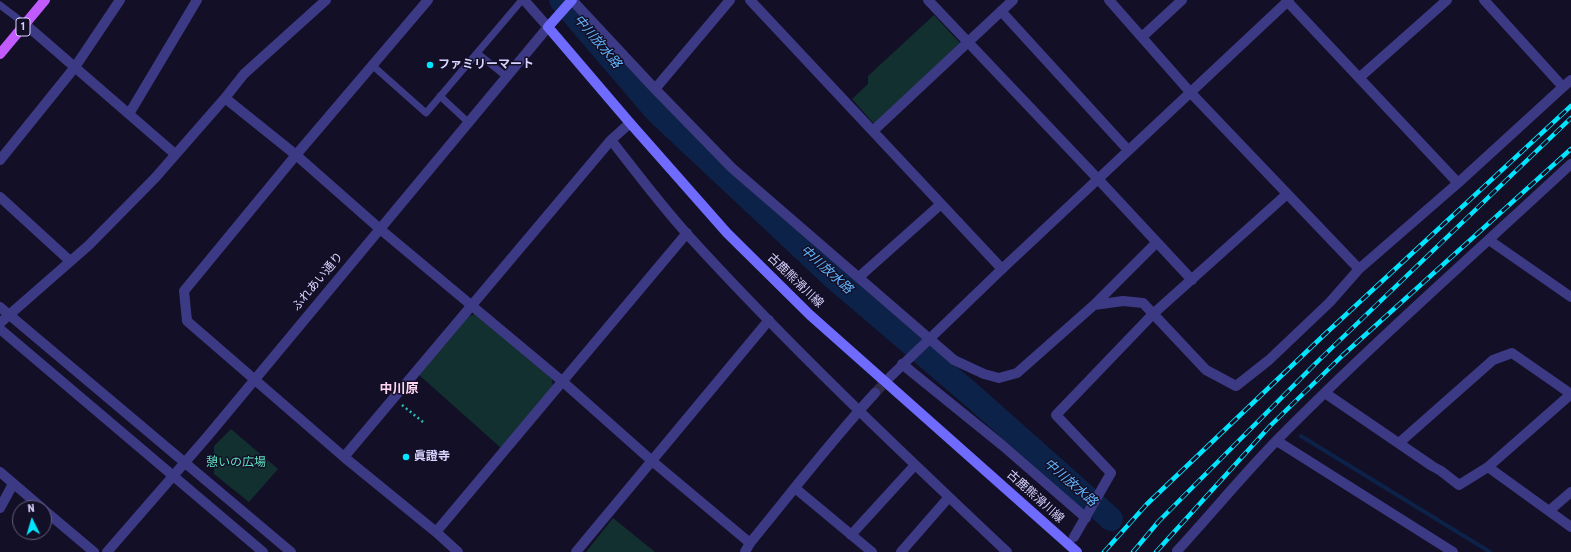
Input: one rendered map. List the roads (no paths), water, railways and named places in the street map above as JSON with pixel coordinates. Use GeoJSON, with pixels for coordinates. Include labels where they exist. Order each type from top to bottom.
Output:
{"type":"FeatureCollection","features":[{"type":"Feature","properties":{"kind":"main road","name":"1"},"geometry":{"type":"LineString","coordinates":[[0,54],[45,0]]}},
{"type":"Feature","properties":{"kind":"main road"},"geometry":{"type":"LineString","coordinates":[[552,23],[571,2]]}},
{"type":"Feature","properties":{"kind":"main road","name":"古鹿熊滑川線"},"geometry":{"type":"LineString","coordinates":[[552,23],[630,123],[727,233],[810,315],[1076,551]]}},
{"type":"Feature","properties":{"kind":"street"},"geometry":{"type":"LineString","coordinates":[[0,160],[75,67],[120,0]]}},
{"type":"Feature","properties":{"kind":"street"},"geometry":{"type":"LineString","coordinates":[[129,114],[197,0]]}},
{"type":"Feature","properties":{"kind":"street"},"geometry":{"type":"LineString","coordinates":[[428,0],[296,155],[184,291],[187,321],[255,378],[344,457],[436,532],[458,552]]}},
{"type":"Feature","properties":{"kind":"street"},"geometry":{"type":"LineString","coordinates":[[523,0],[552,23]]}},
{"type":"Feature","properties":{"kind":"street"},"geometry":{"type":"LineString","coordinates":[[655,89],[730,0]]}},
{"type":"Feature","properties":{"kind":"street"},"geometry":{"type":"LineString","coordinates":[[750,0],[1002,269]]}},
{"type":"Feature","properties":{"kind":"street"},"geometry":{"type":"LineString","coordinates":[[928,0],[1192,280]]}},
{"type":"Feature","properties":{"kind":"street"},"geometry":{"type":"LineString","coordinates":[[873,131],[1013,0]]}},
{"type":"Feature","properties":{"kind":"street"},"geometry":{"type":"LineString","coordinates":[[1109,0],[1190,92],[1359,269]]}},
{"type":"Feature","properties":{"kind":"street"},"geometry":{"type":"LineString","coordinates":[[1142,37],[1182,0]]}},
{"type":"Feature","properties":{"kind":"street"},"geometry":{"type":"LineString","coordinates":[[891,376],[905,361],[1287,0],[1458,183]]}},
{"type":"Feature","properties":{"kind":"street"},"geometry":{"type":"LineString","coordinates":[[1359,78],[1447,0]]}},
{"type":"Feature","properties":{"kind":"street"},"geometry":{"type":"LineString","coordinates":[[1484,0],[1563,87]]}},
{"type":"Feature","properties":{"kind":"street"},"geometry":{"type":"LineString","coordinates":[[0,323],[89,244],[154,178],[225,98],[244,74],[319,2]]}},
{"type":"Feature","properties":{"kind":"street"},"geometry":{"type":"LineString","coordinates":[[571,2],[732,168],[859,277],[928,340],[954,360],[984,374],[999,378],[1017,373],[1094,305],[1156,243]]}},
{"type":"Feature","properties":{"kind":"street"},"geometry":{"type":"LineString","coordinates":[[1001,12],[1128,150]]}},
{"type":"Feature","properties":{"kind":"street","name":"ふれあい通り"},"geometry":{"type":"LineString","coordinates":[[107,552],[255,378],[552,23]]}},
{"type":"Feature","properties":{"kind":"street"},"geometry":{"type":"LineString","coordinates":[[25,24],[175,154]]}},
{"type":"Feature","properties":{"kind":"street"},"geometry":{"type":"LineString","coordinates":[[1094,305],[1123,301],[1143,303],[1206,370],[1236,386],[1269,360],[1330,302],[1359,269],[1458,183],[1571,80]]}},
{"type":"Feature","properties":{"kind":"street"},"geometry":{"type":"LineString","coordinates":[[225,98],[296,155],[380,229],[750,543]]}},
{"type":"Feature","properties":{"kind":"street"},"geometry":{"type":"LineString","coordinates":[[344,457],[611,140],[630,123]]}},
{"type":"Feature","properties":{"kind":"street"},"geometry":{"type":"LineString","coordinates":[[611,140],[687,233],[769,320],[859,411],[1007,552]]}},
{"type":"Feature","properties":{"kind":"street"},"geometry":{"type":"LineString","coordinates":[[1177,552],[1277,441],[1325,393],[1392,328],[1490,240],[1571,164]]}},
{"type":"Feature","properties":{"kind":"street"},"geometry":{"type":"LineString","coordinates":[[1074,537],[1088,516],[1099,492],[1111,473],[1056,414],[1153,314],[1287,194]]}},
{"type":"Feature","properties":{"kind":"street"},"geometry":{"type":"LineString","coordinates":[[0,197],[70,260]]}},
{"type":"Feature","properties":{"kind":"street"},"geometry":{"type":"LineString","coordinates":[[859,277],[941,204]]}},
{"type":"Feature","properties":{"kind":"street"},"geometry":{"type":"LineString","coordinates":[[436,532],[687,233]]}},
{"type":"Feature","properties":{"kind":"street"},"geometry":{"type":"LineString","coordinates":[[1490,240],[1571,297]]}},
{"type":"Feature","properties":{"kind":"street"},"geometry":{"type":"LineString","coordinates":[[0,307],[291,552]]}},
{"type":"Feature","properties":{"kind":"street"},"geometry":{"type":"LineString","coordinates":[[576,552],[769,320]]}},
{"type":"Feature","properties":{"kind":"street"},"geometry":{"type":"LineString","coordinates":[[0,329],[263,552]]}},
{"type":"Feature","properties":{"kind":"street"},"geometry":{"type":"LineString","coordinates":[[1325,393],[1432,466],[1441,471],[1458,485],[1488,467],[1571,394],[1512,353],[1493,360],[1399,443]]}},
{"type":"Feature","properties":{"kind":"street"},"geometry":{"type":"LineString","coordinates":[[905,361],[1002,445],[1088,516]]}},
{"type":"Feature","properties":{"kind":"street"},"geometry":{"type":"LineString","coordinates":[[744,552],[795,488],[875,393]]}},
{"type":"Feature","properties":{"kind":"street"},"geometry":{"type":"LineString","coordinates":[[1277,441],[1453,552]]}},
{"type":"Feature","properties":{"kind":"street"},"geometry":{"type":"LineString","coordinates":[[852,535],[915,465]]}},
{"type":"Feature","properties":{"kind":"street"},"geometry":{"type":"LineString","coordinates":[[1488,467],[1571,527]]}},
{"type":"Feature","properties":{"kind":"street"},"geometry":{"type":"LineString","coordinates":[[0,472],[32,500]]}},
{"type":"Feature","properties":{"kind":"street"},"geometry":{"type":"LineString","coordinates":[[0,508],[13,484]]}},
{"type":"Feature","properties":{"kind":"street"},"geometry":{"type":"LineString","coordinates":[[795,488],[872,552]]}},
{"type":"Feature","properties":{"kind":"street"},"geometry":{"type":"LineString","coordinates":[[1549,511],[1571,492]]}},
{"type":"Feature","properties":{"kind":"street"},"geometry":{"type":"LineString","coordinates":[[901,552],[949,497]]}},
{"type":"Feature","properties":{"kind":"street"},"geometry":{"type":"LineString","coordinates":[[52,517],[94,552]]}},
{"type":"Feature","properties":{"kind":"lane"},"geometry":{"type":"LineString","coordinates":[[372,65],[426,113],[523,0]]}},
{"type":"Feature","properties":{"kind":"lane"},"geometry":{"type":"LineString","coordinates":[[0,5],[25,24]]}},
{"type":"Feature","properties":{"kind":"lane"},"geometry":{"type":"LineString","coordinates":[[477,53],[507,77]]}},
{"type":"Feature","properties":{"kind":"lane"},"geometry":{"type":"LineString","coordinates":[[440,96],[469,122]]}},
{"type":"Feature","properties":{"kind":"waterway","name":"中川放水路"},"geometry":{"type":"LineString","coordinates":[[561,0],[656,111],[832,276],[975,398],[1111,519]]}},
{"type":"Feature","properties":{"kind":"waterway"},"geometry":{"type":"LineString","coordinates":[[1301,436],[1490,552]]}},
{"type":"Feature","properties":{"kind":"tunnel"},"geometry":{"type":"LineString","coordinates":[[875,393],[891,376]]}},
{"type":"Feature","properties":{"kind":"railway"},"geometry":{"type":"LineString","coordinates":[[1104,552],[1147,504],[1324,335],[1571,106]]}},
{"type":"Feature","properties":{"kind":"railway"},"geometry":{"type":"LineString","coordinates":[[1133,552],[1159,521],[1315,364],[1571,118]]}},
{"type":"Feature","properties":{"kind":"railway"},"geometry":{"type":"LineString","coordinates":[[1156,552],[1271,425],[1343,355],[1571,149]]}},
{"type":"Feature","properties":{"kind":"place","name":"ファミリーマート"},"geometry":{"type":"Point","coordinates":[430,65]}},
{"type":"Feature","properties":{"kind":"place","name":"眞證寺"},"geometry":{"type":"Point","coordinates":[406,457]}},
{"type":"Feature","properties":{"kind":"district","name":"中川原"},"geometry":{"type":"Point","coordinates":[399,390]}},
{"type":"Feature","properties":{"kind":"park label","name":"憩いの広場"},"geometry":{"type":"Point","coordinates":[236,463]}}]}
